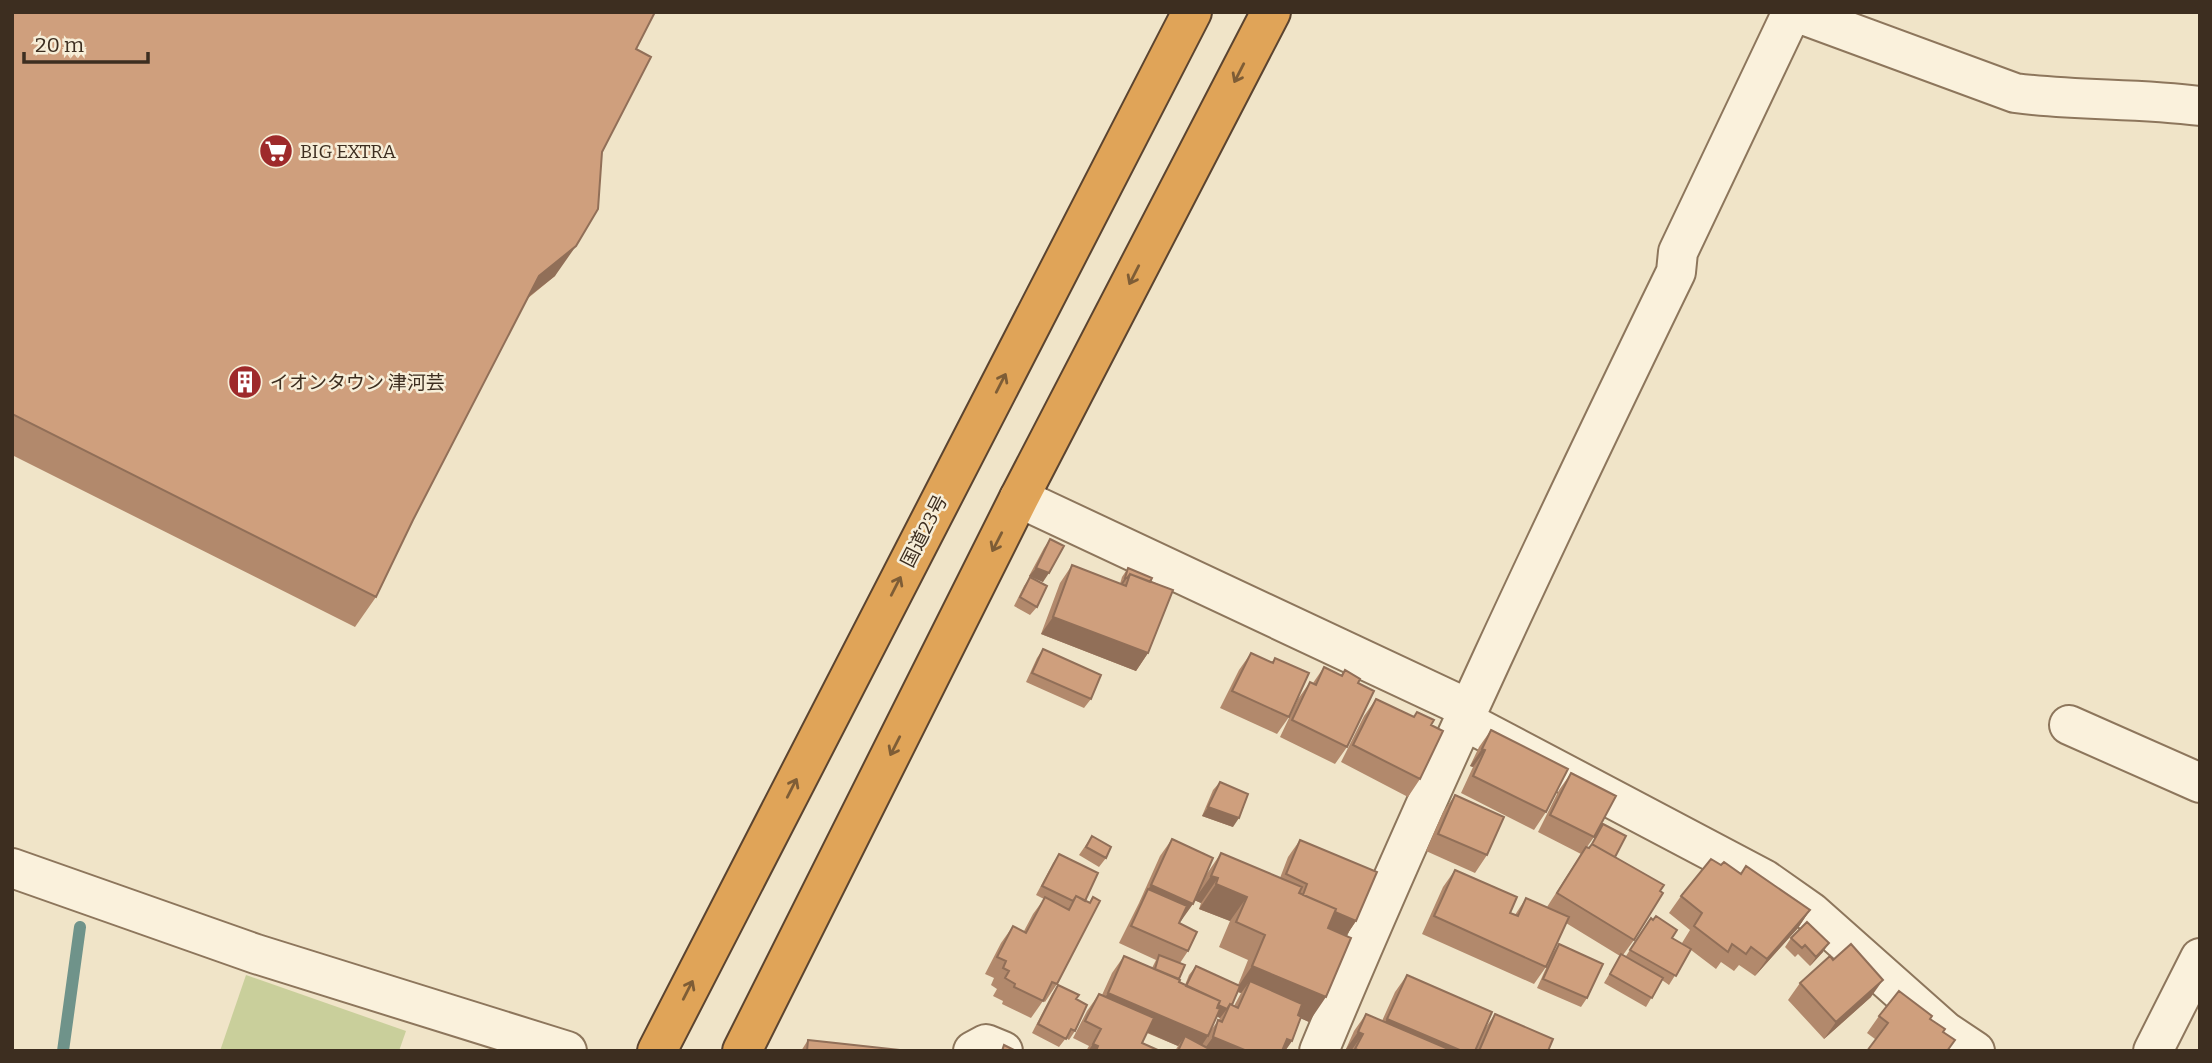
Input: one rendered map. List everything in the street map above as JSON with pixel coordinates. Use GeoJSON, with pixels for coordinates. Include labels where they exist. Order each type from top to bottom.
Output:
{"type":"FeatureCollection","features":[{"type":"Feature","properties":{"kind":"highway","name":"国道23号"},"geometry":{"type":"LineString","coordinates":[[657,1051],[1192,12]]}},
{"type":"Feature","properties":{"kind":"highway"},"geometry":{"type":"LineString","coordinates":[[742,1051],[1019,498],[1271,12]]}},
{"type":"Feature","properties":{"kind":"street"},"geometry":{"type":"LineString","coordinates":[[1319,1051],[1389,883],[1466,714],[1591,446],[1676,272],[1678,252],[1794,12],[2015,93],[2053,99],[2157,100],[2200,106]]}},
{"type":"Feature","properties":{"kind":"street"},"geometry":{"type":"LineString","coordinates":[[1019,498],[1466,714],[1764,879],[1811,912],[1945,1031],[1975,1051]]}},
{"type":"Feature","properties":{"kind":"street"},"geometry":{"type":"LineString","coordinates":[[2069,725],[2200,783]]}},
{"type":"Feature","properties":{"kind":"street"},"geometry":{"type":"LineString","coordinates":[[12,868],[256,954],[567,1051]]}},
{"type":"Feature","properties":{"kind":"street"},"geometry":{"type":"LineString","coordinates":[[2153,1051],[2200,958]]}},
{"type":"Feature","properties":{"kind":"street"},"geometry":{"type":"LineString","coordinates":[[973,1051],[986,1044],[1003,1051]]}},
{"type":"Feature","properties":{"kind":"green space"},"geometry":{"type":"Polygon","coordinates":[[[246,975],[406,1031],[399,1051],[220,1051],[246,975]]]}},
{"type":"Feature","properties":{"kind":"building","name":"イオンタウン 津河芸"},"geometry":{"type":"Polygon","coordinates":[[[14,12],[655,12],[636,49],[651,57],[602,152],[598,209],[576,246],[539,276],[376,597],[12,414],[14,12]]]}},
{"type":"Feature","properties":{"kind":"building"},"geometry":{"type":"Polygon","coordinates":[[[1050,539],[1064,546],[1049,573],[1036,568],[1050,539]]]}},
{"type":"Feature","properties":{"kind":"building"},"geometry":{"type":"Polygon","coordinates":[[[1072,565],[1126,586],[1130,574],[1173,590],[1148,653],[1053,617],[1072,565]]]}},
{"type":"Feature","properties":{"kind":"building"},"geometry":{"type":"Polygon","coordinates":[[[1128,568],[1152,578],[1150,582],[1130,574],[1125,578],[1128,568]]]}},
{"type":"Feature","properties":{"kind":"building"},"geometry":{"type":"Polygon","coordinates":[[[1030,577],[1047,586],[1037,607],[1020,597],[1030,577]]]}},
{"type":"Feature","properties":{"kind":"building"},"geometry":{"type":"Polygon","coordinates":[[[1043,649],[1101,675],[1091,699],[1032,673],[1043,649]]]}},
{"type":"Feature","properties":{"kind":"building"},"geometry":{"type":"Polygon","coordinates":[[[1251,653],[1273,663],[1275,658],[1309,673],[1289,717],[1232,691],[1251,653]]]}},
{"type":"Feature","properties":{"kind":"building"},"geometry":{"type":"Polygon","coordinates":[[[1324,667],[1342,676],[1345,670],[1360,679],[1358,683],[1374,691],[1347,747],[1292,720],[1310,682],[1316,685],[1324,667]]]}},
{"type":"Feature","properties":{"kind":"building"},"geometry":{"type":"Polygon","coordinates":[[[1376,699],[1414,717],[1417,712],[1434,720],[1431,725],[1443,731],[1420,779],[1353,745],[1376,699]]]}},
{"type":"Feature","properties":{"kind":"building"},"geometry":{"type":"Polygon","coordinates":[[[1491,730],[1568,769],[1546,812],[1473,776],[1491,730]]]}},
{"type":"Feature","properties":{"kind":"building"},"geometry":{"type":"Polygon","coordinates":[[[1571,773],[1616,796],[1594,837],[1550,815],[1571,773]]]}},
{"type":"Feature","properties":{"kind":"building"},"geometry":{"type":"Polygon","coordinates":[[[1220,782],[1248,794],[1239,818],[1208,807],[1220,782]]]}},
{"type":"Feature","properties":{"kind":"building"},"geometry":{"type":"Polygon","coordinates":[[[1455,795],[1504,817],[1487,855],[1438,834],[1455,795]]]}},
{"type":"Feature","properties":{"kind":"building"},"geometry":{"type":"Polygon","coordinates":[[[1603,824],[1626,836],[1615,857],[1592,844],[1603,824]]]}},
{"type":"Feature","properties":{"kind":"building"},"geometry":{"type":"Polygon","coordinates":[[[1092,836],[1111,847],[1106,858],[1086,847],[1092,836]]]}},
{"type":"Feature","properties":{"kind":"building"},"geometry":{"type":"Polygon","coordinates":[[[1172,839],[1213,858],[1193,904],[1151,885],[1172,839]]]}},
{"type":"Feature","properties":{"kind":"building"},"geometry":{"type":"Polygon","coordinates":[[[1300,840],[1377,872],[1356,921],[1303,895],[1307,884],[1286,874],[1300,840]]]}},
{"type":"Feature","properties":{"kind":"building"},"geometry":{"type":"Polygon","coordinates":[[[1592,844],[1664,885],[1660,891],[1663,893],[1634,940],[1557,893],[1586,847],[1589,848],[1592,844]]]}},
{"type":"Feature","properties":{"kind":"building"},"geometry":{"type":"Polygon","coordinates":[[[1221,853],[1302,887],[1299,893],[1336,909],[1328,928],[1351,938],[1326,997],[1252,966],[1265,935],[1236,922],[1247,897],[1216,884],[1218,878],[1211,876],[1221,853]]]}},
{"type":"Feature","properties":{"kind":"building"},"geometry":{"type":"Polygon","coordinates":[[[1059,854],[1098,873],[1085,901],[1076,896],[1073,901],[1042,886],[1059,854]]]}},
{"type":"Feature","properties":{"kind":"building"},"geometry":{"type":"Polygon","coordinates":[[[1711,859],[1721,865],[1724,862],[1741,874],[1746,866],[1810,910],[1767,959],[1751,947],[1746,954],[1732,944],[1728,952],[1694,926],[1702,913],[1681,896],[1711,859]]]}},
{"type":"Feature","properties":{"kind":"building"},"geometry":{"type":"Polygon","coordinates":[[[1455,870],[1517,897],[1510,913],[1518,916],[1526,898],[1569,917],[1546,967],[1434,916],[1455,870]]]}},
{"type":"Feature","properties":{"kind":"building"},"geometry":{"type":"Polygon","coordinates":[[[1148,889],[1187,906],[1179,923],[1197,932],[1188,951],[1131,926],[1148,889]]]}},
{"type":"Feature","properties":{"kind":"building"},"geometry":{"type":"Polygon","coordinates":[[[1076,896],[1090,903],[1093,897],[1100,901],[1057,984],[1052,982],[1043,1001],[1014,987],[1015,984],[1005,978],[1009,971],[1003,968],[1006,961],[997,957],[1013,926],[1026,933],[1045,897],[1069,910],[1076,896]]]}},
{"type":"Feature","properties":{"kind":"building"},"geometry":{"type":"Polygon","coordinates":[[[1656,916],[1677,930],[1672,938],[1691,949],[1676,976],[1630,950],[1651,918],[1653,920],[1656,916]]]}},
{"type":"Feature","properties":{"kind":"building"},"geometry":{"type":"Polygon","coordinates":[[[1807,922],[1829,943],[1816,957],[1805,945],[1802,948],[1791,938],[1807,922]]]}},
{"type":"Feature","properties":{"kind":"building"},"geometry":{"type":"Polygon","coordinates":[[[1559,944],[1603,964],[1587,998],[1543,979],[1559,944]]]}},
{"type":"Feature","properties":{"kind":"building"},"geometry":{"type":"Polygon","coordinates":[[[1851,944],[1883,980],[1836,1022],[1800,983],[1830,956],[1833,960],[1851,944]]]}},
{"type":"Feature","properties":{"kind":"building"},"geometry":{"type":"Polygon","coordinates":[[[1621,954],[1663,978],[1652,998],[1610,974],[1621,954]]]}},
{"type":"Feature","properties":{"kind":"building"},"geometry":{"type":"Polygon","coordinates":[[[1159,955],[1185,965],[1179,979],[1155,969],[1159,955]]]}},
{"type":"Feature","properties":{"kind":"building"},"geometry":{"type":"Polygon","coordinates":[[[1124,956],[1220,1001],[1217,1008],[1220,1009],[1208,1036],[1108,993],[1124,956]]]}},
{"type":"Feature","properties":{"kind":"building"},"geometry":{"type":"Polygon","coordinates":[[[1196,966],[1240,986],[1232,1005],[1227,1009],[1218,1005],[1220,1001],[1186,986],[1196,966]]]}},
{"type":"Feature","properties":{"kind":"building"},"geometry":{"type":"Polygon","coordinates":[[[1407,975],[1492,1012],[1475,1051],[1462,1051],[1387,1019],[1407,975]]]}},
{"type":"Feature","properties":{"kind":"building"},"geometry":{"type":"Polygon","coordinates":[[[1250,981],[1302,1004],[1298,1015],[1301,1017],[1292,1041],[1287,1039],[1282,1051],[1247,1051],[1213,1037],[1218,1020],[1222,1022],[1230,1004],[1238,1008],[1250,981]]]}},
{"type":"Feature","properties":{"kind":"building"},"geometry":{"type":"Polygon","coordinates":[[[1058,985],[1079,995],[1076,999],[1087,1005],[1075,1031],[1071,1029],[1066,1039],[1038,1024],[1058,985]]]}},
{"type":"Feature","properties":{"kind":"building"},"geometry":{"type":"Polygon","coordinates":[[[1899,991],[1932,1016],[1930,1019],[1955,1040],[1947,1051],[1867,1051],[1888,1023],[1879,1016],[1899,991]]]}},
{"type":"Feature","properties":{"kind":"building"},"geometry":{"type":"Polygon","coordinates":[[[1099,994],[1154,1018],[1142,1043],[1160,1051],[1096,1051],[1098,1046],[1093,1044],[1101,1029],[1085,1021],[1099,994]]]}},
{"type":"Feature","properties":{"kind":"building"},"geometry":{"type":"Polygon","coordinates":[[[1366,1014],[1453,1051],[1355,1049],[1363,1034],[1358,1032],[1366,1014]]]}},
{"type":"Feature","properties":{"kind":"building"},"geometry":{"type":"Polygon","coordinates":[[[1495,1014],[1553,1039],[1548,1051],[1479,1051],[1495,1014]]]}},
{"type":"Feature","properties":{"kind":"building"},"geometry":{"type":"Polygon","coordinates":[[[1185,1036],[1213,1051],[1178,1051],[1185,1036]]]}},
{"type":"Feature","properties":{"kind":"building"},"geometry":{"type":"Polygon","coordinates":[[[808,1040],[909,1051],[807,1051],[808,1040]]]}},
{"type":"Feature","properties":{"kind":"building"},"geometry":{"type":"Polygon","coordinates":[[[1004,1045],[1016,1051],[1002,1051],[1004,1045]]]}},
{"type":"Feature","properties":{"kind":"waterway"},"geometry":{"type":"LineString","coordinates":[[63,1051],[80,927]]}},
{"type":"Feature","properties":{"kind":"place","name":"BIG EXTRA"},"geometry":{"type":"Point","coordinates":[276,151]}},
{"type":"Feature","properties":{"kind":"place","name":"イオンタウン 津河芸"},"geometry":{"type":"Point","coordinates":[245,382]}}]}
